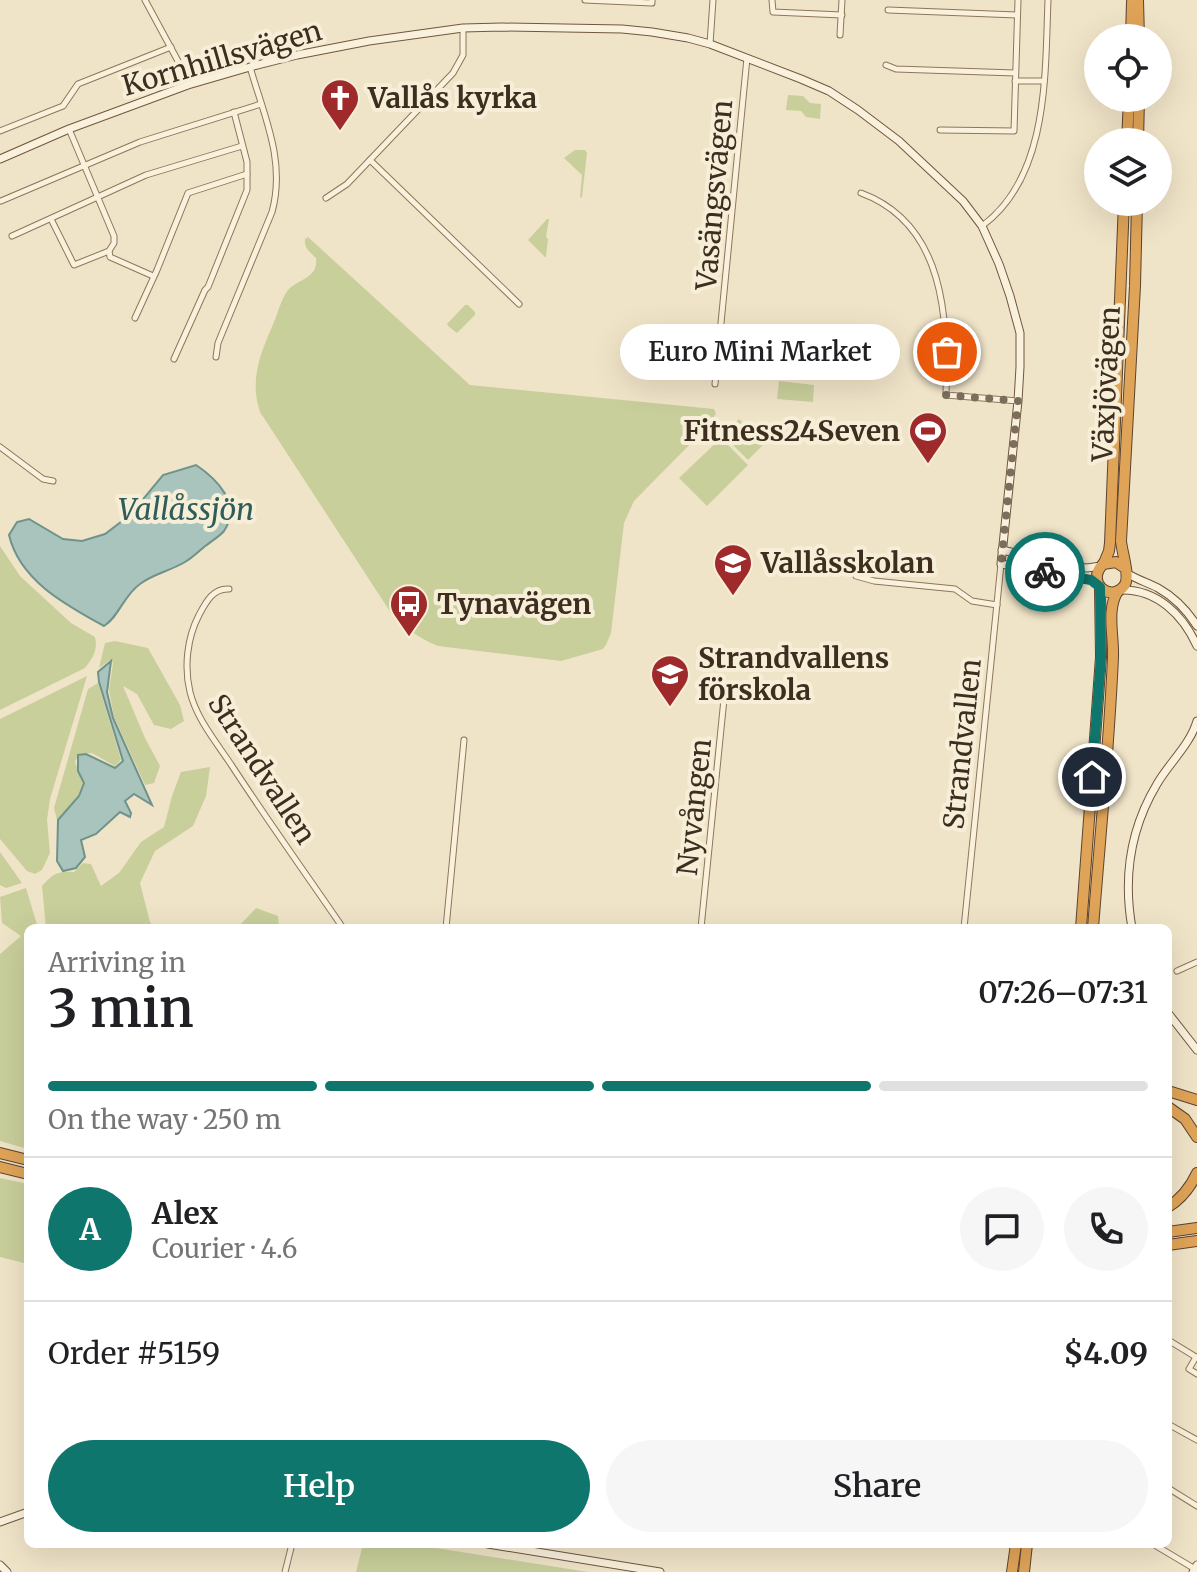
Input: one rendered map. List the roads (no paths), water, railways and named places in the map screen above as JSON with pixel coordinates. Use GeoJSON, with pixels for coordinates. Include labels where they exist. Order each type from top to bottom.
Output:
{"type":"FeatureCollection","features":[{"type":"Feature","properties":{"kind":"highway"},"geometry":{"type":"LineString","coordinates":[[1131,24],[1132,0]]}},
{"type":"Feature","properties":{"kind":"highway"},"geometry":{"type":"LineString","coordinates":[[1138,0],[1139,24]]}},
{"type":"Feature","properties":{"kind":"highway","name":"Växjövägen"},"geometry":{"type":"LineString","coordinates":[[1081,924],[1101,657],[1097,573],[1108,556],[1110,543],[1123,216]]}},
{"type":"Feature","properties":{"kind":"highway","name":"Växjövägen"},"geometry":{"type":"LineString","coordinates":[[1093,924],[1114,655],[1112,609],[1114,597],[1126,582],[1121,541],[1137,216]]}},
{"type":"Feature","properties":{"kind":"highway"},"geometry":{"type":"LineString","coordinates":[[1103,564],[1113,561],[1126,570]]}},
{"type":"Feature","properties":{"kind":"highway"},"geometry":{"type":"LineString","coordinates":[[1099,585],[1108,592],[1119,590]]}},
{"type":"Feature","properties":{"kind":"highway"},"geometry":{"type":"LineString","coordinates":[[1172,1092],[1197,1100]]}},
{"type":"Feature","properties":{"kind":"highway"},"geometry":{"type":"LineString","coordinates":[[1172,1110],[1185,1119],[1197,1137]]}},
{"type":"Feature","properties":{"kind":"highway"},"geometry":{"type":"LineString","coordinates":[[0,1153],[24,1159]]}},
{"type":"Feature","properties":{"kind":"highway"},"geometry":{"type":"LineString","coordinates":[[0,1167],[24,1173]]}},
{"type":"Feature","properties":{"kind":"highway"},"geometry":{"type":"LineString","coordinates":[[1172,1204],[1192,1185],[1197,1173]]}},
{"type":"Feature","properties":{"kind":"highway"},"geometry":{"type":"LineString","coordinates":[[1172,1231],[1197,1228]]}},
{"type":"Feature","properties":{"kind":"highway"},"geometry":{"type":"LineString","coordinates":[[1172,1244],[1197,1241]]}},
{"type":"Feature","properties":{"kind":"highway"},"geometry":{"type":"LineString","coordinates":[[1012,1572],[1015,1548]]}},
{"type":"Feature","properties":{"kind":"highway"},"geometry":{"type":"LineString","coordinates":[[1024,1572],[1027,1548]]}},
{"type":"Feature","properties":{"kind":"street"},"geometry":{"type":"LineString","coordinates":[[145,0],[188,85]]}},
{"type":"Feature","properties":{"kind":"street"},"geometry":{"type":"LineString","coordinates":[[585,1],[652,3],[652,0]]}},
{"type":"Feature","properties":{"kind":"street"},"geometry":{"type":"LineString","coordinates":[[710,44],[713,0]]}},
{"type":"Feature","properties":{"kind":"street"},"geometry":{"type":"LineString","coordinates":[[772,0],[773,12],[842,15]]}},
{"type":"Feature","properties":{"kind":"street"},"geometry":{"type":"LineString","coordinates":[[840,35],[842,0]]}},
{"type":"Feature","properties":{"kind":"street"},"geometry":{"type":"LineString","coordinates":[[940,130],[1014,131],[1018,0]]}},
{"type":"Feature","properties":{"kind":"street"},"geometry":{"type":"LineString","coordinates":[[982,226],[1002,207],[1030,156],[1041,116],[1048,0]]}},
{"type":"Feature","properties":{"kind":"street"},"geometry":{"type":"LineString","coordinates":[[888,10],[1017,15]]}},
{"type":"Feature","properties":{"kind":"street"},"geometry":{"type":"LineString","coordinates":[[326,198],[347,184],[458,67],[463,55],[463,28]]}},
{"type":"Feature","properties":{"kind":"street","name":"Kornhillsvägen"},"geometry":{"type":"LineString","coordinates":[[0,159],[69,129],[188,85],[250,67],[369,41],[463,28],[622,29],[688,38],[829,91],[899,141],[963,201],[982,226],[1003,275],[1020,333],[1018,401],[1001,564]]}},
{"type":"Feature","properties":{"kind":"street"},"geometry":{"type":"LineString","coordinates":[[0,131],[63,106],[78,84],[171,47]]}},
{"type":"Feature","properties":{"kind":"street","name":"Vasängsvägen"},"geometry":{"type":"LineString","coordinates":[[715,384],[747,58]]}},
{"type":"Feature","properties":{"kind":"street"},"geometry":{"type":"LineString","coordinates":[[886,65],[896,69],[1015,73]]}},
{"type":"Feature","properties":{"kind":"street"},"geometry":{"type":"LineString","coordinates":[[216,357],[218,343],[276,196],[276,156],[250,67]]}},
{"type":"Feature","properties":{"kind":"street"},"geometry":{"type":"LineString","coordinates":[[1015,81],[1044,81]]}},
{"type":"Feature","properties":{"kind":"street"},"geometry":{"type":"LineString","coordinates":[[1,201],[140,142],[261,104]]}},
{"type":"Feature","properties":{"kind":"street"},"geometry":{"type":"LineString","coordinates":[[174,359],[235,224],[247,190],[247,162],[234,112]]}},
{"type":"Feature","properties":{"kind":"street"},"geometry":{"type":"LineString","coordinates":[[69,129],[115,239],[110,254]]}},
{"type":"Feature","properties":{"kind":"street"},"geometry":{"type":"LineString","coordinates":[[12,236],[146,175],[242,146]]}},
{"type":"Feature","properties":{"kind":"street"},"geometry":{"type":"LineString","coordinates":[[370,160],[519,304]]}},
{"type":"Feature","properties":{"kind":"street"},"geometry":{"type":"LineString","coordinates":[[135,318],[188,193],[247,174]]}},
{"type":"Feature","properties":{"kind":"street"},"geometry":{"type":"LineString","coordinates":[[861,193],[887,205],[910,224],[927,250],[943,309],[946,395],[1018,401]]}},
{"type":"Feature","properties":{"kind":"street"},"geometry":{"type":"LineString","coordinates":[[51,219],[74,265],[110,254],[153,276]]}},
{"type":"Feature","properties":{"kind":"street"},"geometry":{"type":"LineString","coordinates":[[0,447],[43,479],[53,481]]}},
{"type":"Feature","properties":{"kind":"street"},"geometry":{"type":"LineString","coordinates":[[1002,550],[1078,567],[1103,564]]}},
{"type":"Feature","properties":{"kind":"street"},"geometry":{"type":"LineString","coordinates":[[1001,564],[1091,580],[1099,585]]}},
{"type":"Feature","properties":{"kind":"street","name":"Strandvallen"},"geometry":{"type":"LineString","coordinates":[[964,924],[1001,564]]}},
{"type":"Feature","properties":{"kind":"street"},"geometry":{"type":"LineString","coordinates":[[1126,570],[1171,597],[1191,616],[1197,646]]}},
{"type":"Feature","properties":{"kind":"street"},"geometry":{"type":"LineString","coordinates":[[856,576],[874,581],[955,589],[972,601],[997,605]]}},
{"type":"Feature","properties":{"kind":"street","name":"Strandvallen"},"geometry":{"type":"LineString","coordinates":[[229,589],[221,588],[214,593],[200,612],[192,633],[187,671],[194,704],[202,722],[340,924]]}},
{"type":"Feature","properties":{"kind":"street"},"geometry":{"type":"LineString","coordinates":[[1119,590],[1132,589],[1161,601],[1195,628]]}},
{"type":"Feature","properties":{"kind":"street","name":"Nyvången"},"geometry":{"type":"LineString","coordinates":[[701,924],[725,689]]}},
{"type":"Feature","properties":{"kind":"street"},"geometry":{"type":"LineString","coordinates":[[1131,924],[1127,903],[1131,845],[1141,815],[1157,784],[1197,721]]}},
{"type":"Feature","properties":{"kind":"street"},"geometry":{"type":"LineString","coordinates":[[446,924],[464,740]]}},
{"type":"Feature","properties":{"kind":"street"},"geometry":{"type":"LineString","coordinates":[[1177,971],[1197,962]]}},
{"type":"Feature","properties":{"kind":"street"},"geometry":{"type":"LineString","coordinates":[[1172,1018],[1197,1050]]}},
{"type":"Feature","properties":{"kind":"street"},"geometry":{"type":"LineString","coordinates":[[1172,1342],[1196,1357],[1189,1369],[1197,1374]]}},
{"type":"Feature","properties":{"kind":"street"},"geometry":{"type":"LineString","coordinates":[[1172,1426],[1197,1440]]}},
{"type":"Feature","properties":{"kind":"street"},"geometry":{"type":"LineString","coordinates":[[1172,1490],[1197,1506]]}},
{"type":"Feature","properties":{"kind":"street"},"geometry":{"type":"LineString","coordinates":[[0,1522],[24,1513]]}},
{"type":"Feature","properties":{"kind":"street"},"geometry":{"type":"LineString","coordinates":[[285,1572],[291,1548]]}},
{"type":"Feature","properties":{"kind":"street"},"geometry":{"type":"LineString","coordinates":[[513,1548],[660,1572]]}},
{"type":"Feature","properties":{"kind":"street"},"geometry":{"type":"LineString","coordinates":[[1160,1548],[1195,1569]]}},
{"type":"Feature","properties":{"kind":"street"},"geometry":{"type":"LineString","coordinates":[[0,1565],[7,1572]]}},
{"type":"Feature","properties":{"kind":"water","name":"Vallåssjön"},"geometry":{"type":"Polygon","coordinates":[[[196,465],[212,477],[229,502],[229,521],[224,531],[188,560],[140,584],[104,626],[46,590],[23,566],[15,551],[9,535],[17,522],[29,519],[63,539],[82,541],[105,534],[130,515],[163,475],[196,465]]]}},
{"type":"Feature","properties":{"kind":"water"},"geometry":{"type":"Polygon","coordinates":[[[111,661],[107,692],[113,718],[152,805],[134,794],[125,801],[130,817],[120,812],[96,834],[81,840],[85,857],[76,868],[63,871],[57,861],[58,820],[79,796],[84,783],[78,771],[78,755],[86,754],[115,768],[123,761],[99,682],[98,672],[111,661]]]}},
{"type":"Feature","properties":{"kind":"place","name":"Vallås kyrka"},"geometry":{"type":"Point","coordinates":[340,132]}},
{"type":"Feature","properties":{"kind":"place","name":"Euro Mini Market"},"geometry":{"type":"Point","coordinates":[947,352]}},
{"type":"Feature","properties":{"kind":"place","name":"Fitness24Seven"},"geometry":{"type":"Point","coordinates":[928,465]}},
{"type":"Feature","properties":{"kind":"place","name":"Vallåsskolan"},"geometry":{"type":"Point","coordinates":[733,597]}},
{"type":"Feature","properties":{"kind":"place","name":"Tynavägen"},"geometry":{"type":"Point","coordinates":[409,638]}},
{"type":"Feature","properties":{"kind":"place","name":"Strandvallens förskola"},"geometry":{"type":"Point","coordinates":[670,708]}}]}
